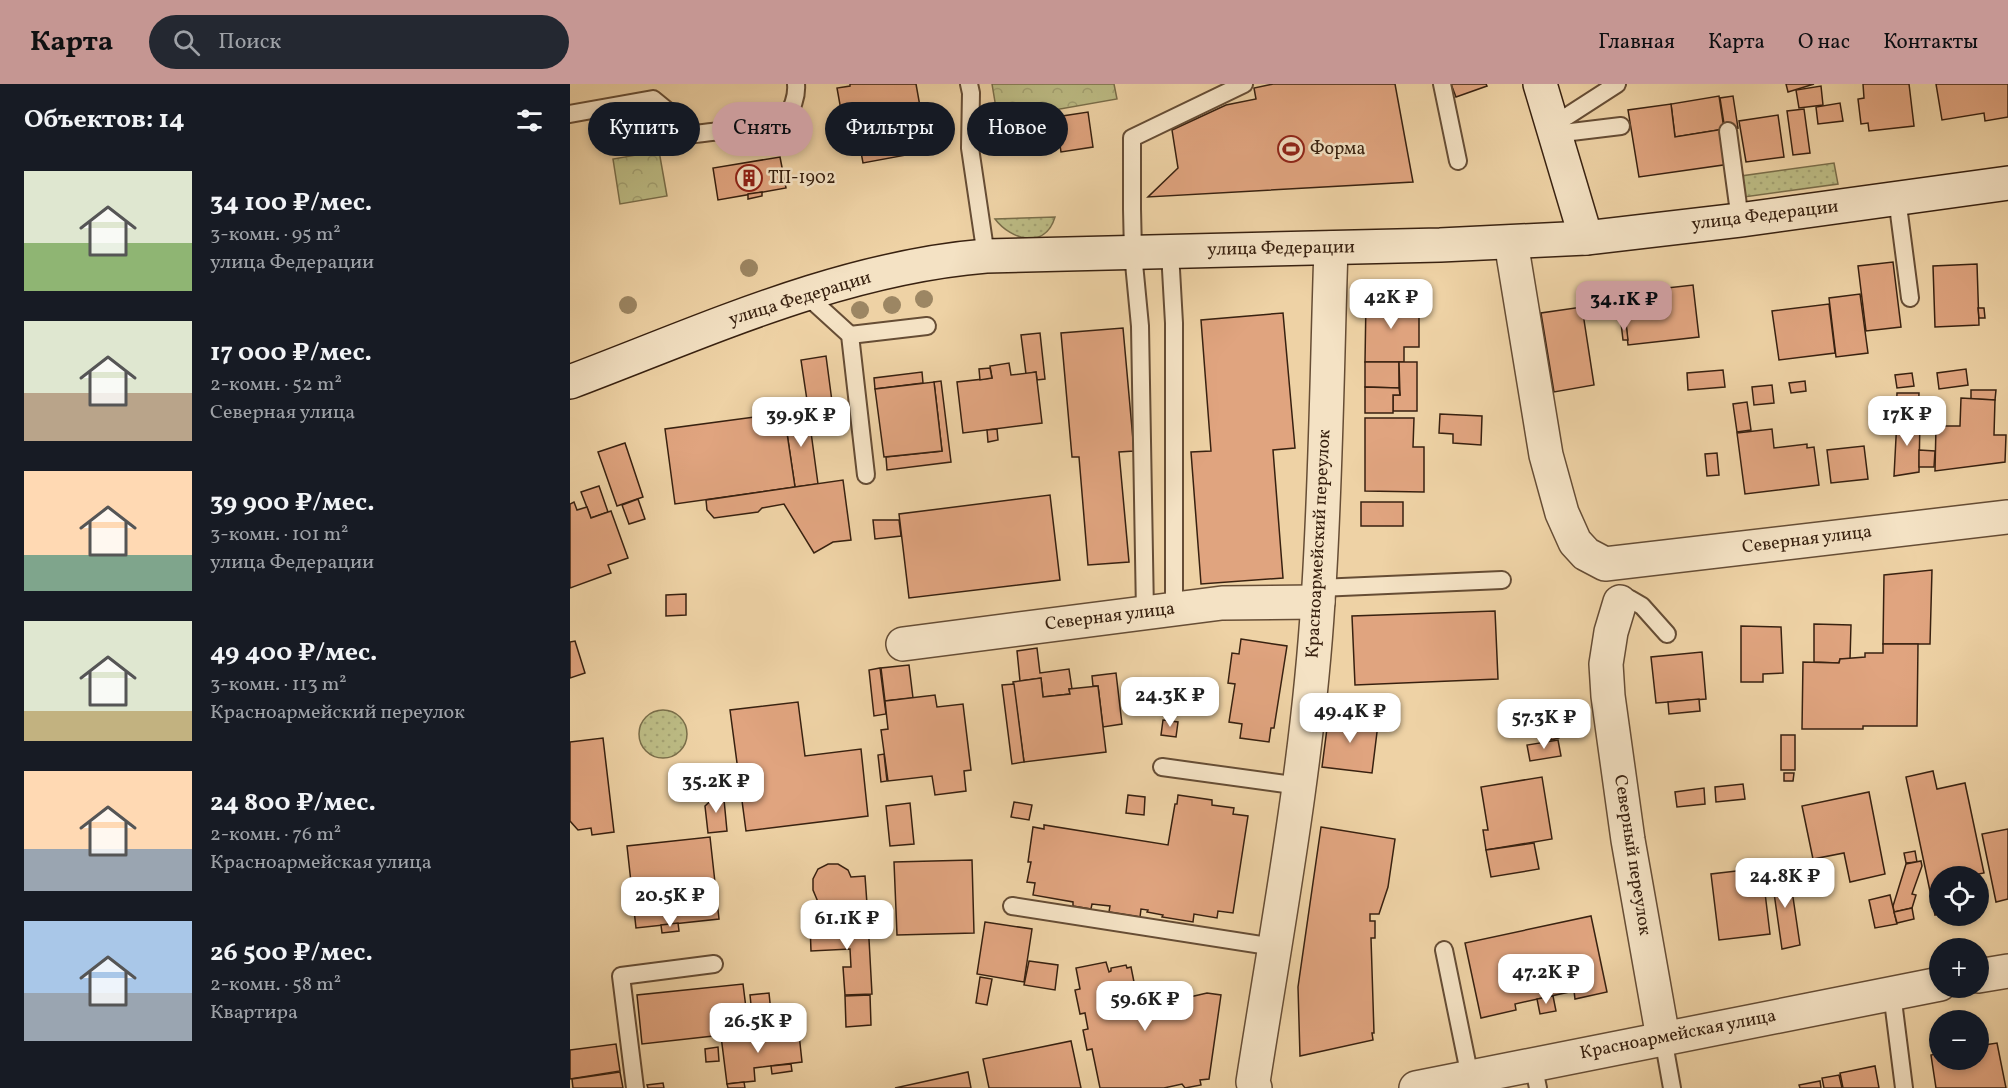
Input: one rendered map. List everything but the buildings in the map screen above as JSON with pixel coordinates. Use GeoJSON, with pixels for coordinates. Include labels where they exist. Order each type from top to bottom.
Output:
{"type":"FeatureCollection","features":[{"type":"Feature","properties":{"kind":"street"},"geometry":{"type":"LineString","coordinates":[[1540,84],[1586,238]]}},
{"type":"Feature","properties":{"kind":"street","name":"улица Федерации"},"geometry":{"type":"LineString","coordinates":[[570,381],[747,313],[805,294],[916,265],[986,256],[1331,248],[1586,238],[1740,220],[2008,183]]}},
{"type":"Feature","properties":{"kind":"street","name":"Северная улица"},"geometry":{"type":"LineString","coordinates":[[1511,242],[1546,455],[1562,513],[1575,542],[1586,554],[1605,564],[2008,517]]}},
{"type":"Feature","properties":{"kind":"street","name":"Красноармейский переулок"},"geometry":{"type":"LineString","coordinates":[[1255,1088],[1253,1082],[1300,786],[1319,595],[1331,248]]}},
{"type":"Feature","properties":{"kind":"street","name":"Северная улица"},"geometry":{"type":"LineString","coordinates":[[903,644],[1222,603],[1319,595]]}},
{"type":"Feature","properties":{"kind":"street","name":"Северный переулок"},"geometry":{"type":"LineString","coordinates":[[1620,602],[1611,632],[1606,663],[1608,696],[1628,840],[1663,1038]]}},
{"type":"Feature","properties":{"kind":"street"},"geometry":{"type":"LineString","coordinates":[[1989,974],[2008,971]]}},
{"type":"Feature","properties":{"kind":"street","name":"Красноармейская улица"},"geometry":{"type":"LineString","coordinates":[[1416,1088],[1470,1077],[1535,1076],[1663,1038],[1929,986]]}},
{"type":"Feature","properties":{"kind":"lane"},"geometry":{"type":"LineString","coordinates":[[570,114],[653,99],[696,134],[769,123],[783,118],[792,107],[797,90],[796,84]]}},
{"type":"Feature","properties":{"kind":"lane"},"geometry":{"type":"LineString","coordinates":[[969,84],[970,148],[986,256]]}},
{"type":"Feature","properties":{"kind":"lane"},"geometry":{"type":"LineString","coordinates":[[1160,611],[1133,252],[1132,138],[1244,84]]}},
{"type":"Feature","properties":{"kind":"lane"},"geometry":{"type":"LineString","coordinates":[[1442,84],[1458,161]]}},
{"type":"Feature","properties":{"kind":"lane"},"geometry":{"type":"LineString","coordinates":[[1554,130],[1617,84]]}},
{"type":"Feature","properties":{"kind":"lane"},"geometry":{"type":"LineString","coordinates":[[1554,130],[1621,126]]}},
{"type":"Feature","properties":{"kind":"lane"},"geometry":{"type":"LineString","coordinates":[[1728,131],[1740,220]]}},
{"type":"Feature","properties":{"kind":"lane"},"geometry":{"type":"LineString","coordinates":[[1897,198],[1910,298]]}},
{"type":"Feature","properties":{"kind":"lane"},"geometry":{"type":"LineString","coordinates":[[1160,611],[1174,323],[1170,252]]}},
{"type":"Feature","properties":{"kind":"lane"},"geometry":{"type":"LineString","coordinates":[[805,294],[850,335],[866,476]]}},
{"type":"Feature","properties":{"kind":"lane"},"geometry":{"type":"LineString","coordinates":[[850,335],[927,326]]}},
{"type":"Feature","properties":{"kind":"lane"},"geometry":{"type":"LineString","coordinates":[[1319,595],[1502,580]]}},
{"type":"Feature","properties":{"kind":"lane"},"geometry":{"type":"LineString","coordinates":[[1620,602],[1630,599],[1642,606],[1667,633]]}},
{"type":"Feature","properties":{"kind":"lane"},"geometry":{"type":"LineString","coordinates":[[1162,767],[1300,786]]}},
{"type":"Feature","properties":{"kind":"lane"},"geometry":{"type":"LineString","coordinates":[[1012,906],[1274,947]]}},
{"type":"Feature","properties":{"kind":"lane"},"geometry":{"type":"LineString","coordinates":[[1444,950],[1470,1077]]}},
{"type":"Feature","properties":{"kind":"lane"},"geometry":{"type":"LineString","coordinates":[[635,1088],[621,976],[714,964]]}},
{"type":"Feature","properties":{"kind":"lane"},"geometry":{"type":"LineString","coordinates":[[1892,993],[1904,1088]]}},
{"type":"Feature","properties":{"kind":"lane"},"geometry":{"type":"LineString","coordinates":[[1663,1038],[1672,1088]]}},
{"type":"Feature","properties":{"kind":"green space"},"geometry":{"type":"Polygon","coordinates":[[[992,84],[1114,84],[1117,99],[1068,108],[1068,102],[995,102],[992,84]]]}},
{"type":"Feature","properties":{"kind":"green space"},"geometry":{"type":"Polygon","coordinates":[[[630,156],[660,156],[667,196],[620,204],[613,159],[630,156]]]}},
{"type":"Feature","properties":{"kind":"green space"},"geometry":{"type":"Polygon","coordinates":[[[1834,163],[1838,184],[1744,197],[1741,176],[1834,163]]]}},
{"type":"Feature","properties":{"kind":"green space"},"geometry":{"type":"Polygon","coordinates":[[[1055,217],[1044,234],[1036,238],[1018,236],[995,219],[1055,217]]]}},
{"type":"Feature","properties":{"kind":"green space"},"geometry":{"type":"Polygon","coordinates":[[[658,710],[668,710],[680,717],[687,729],[687,739],[680,751],[668,758],[658,758],[643,747],[639,739],[639,729],[650,714],[658,710]]]}},
{"type":"Feature","properties":{"kind":"place","name":"Форма"},"geometry":{"type":"Point","coordinates":[1291,149]}},
{"type":"Feature","properties":{"kind":"place","name":"ТП-1902"},"geometry":{"type":"Point","coordinates":[749,178]}}]}
